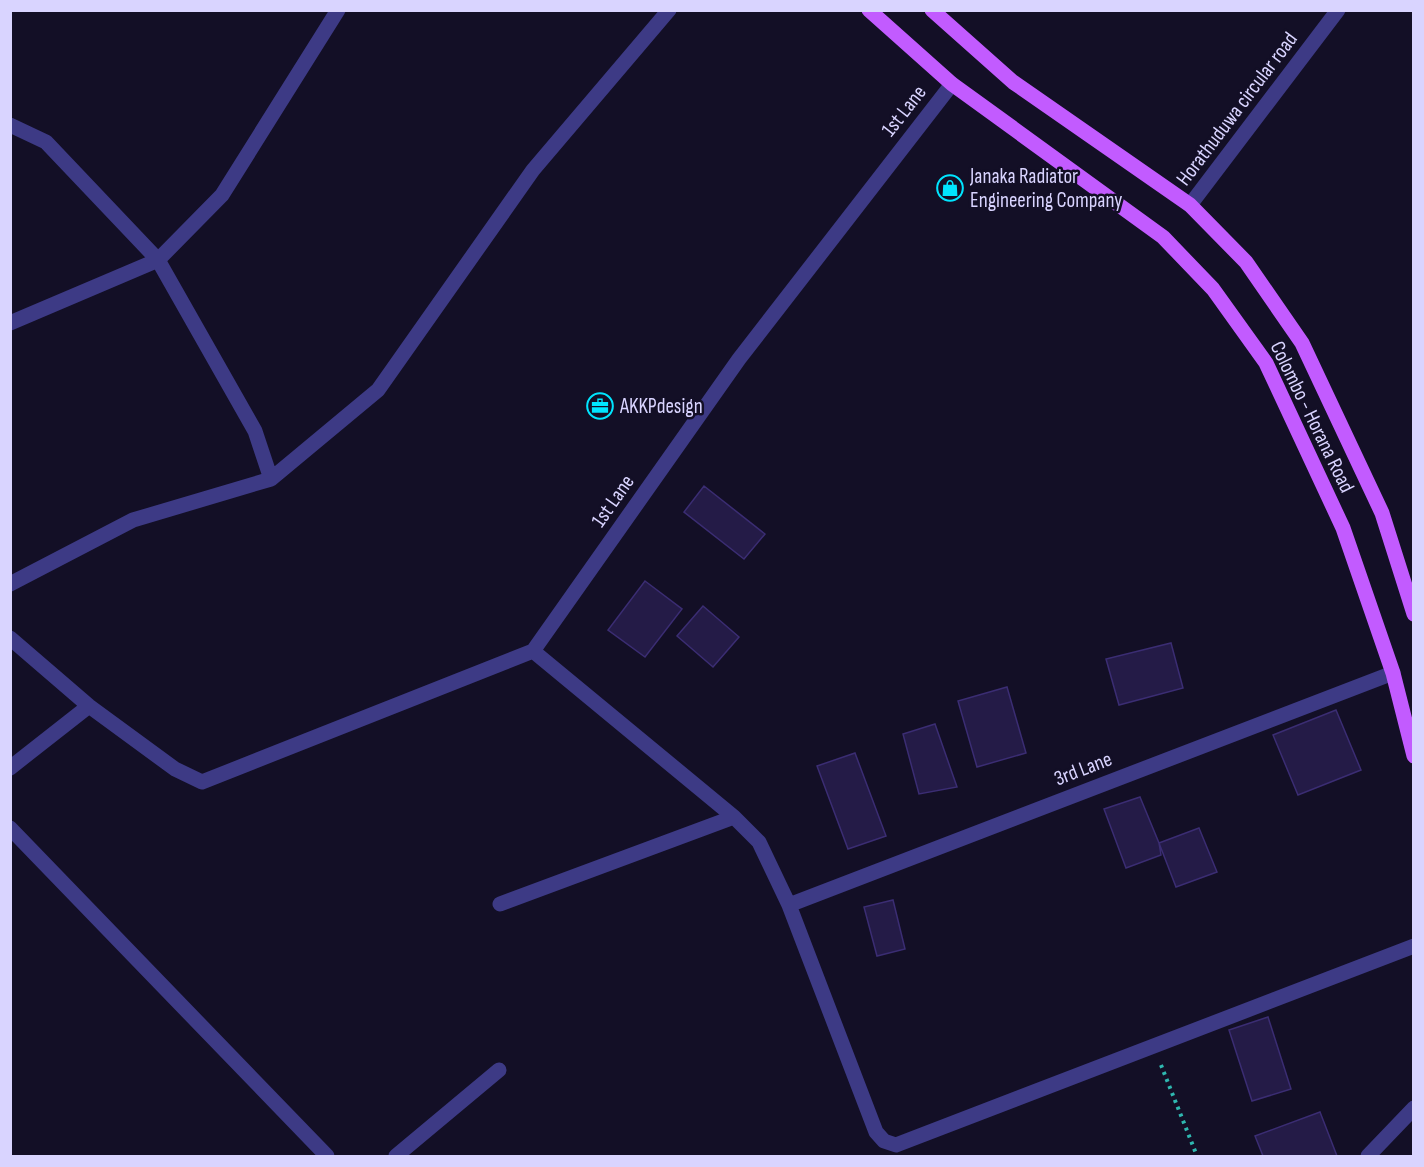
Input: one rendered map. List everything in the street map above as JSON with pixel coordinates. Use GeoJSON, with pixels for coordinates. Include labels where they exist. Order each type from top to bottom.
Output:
{"type":"FeatureCollection","features":[{"type":"Feature","properties":{"kind":"main road","name":"Colombo - Horana Road"},"geometry":{"type":"LineString","coordinates":[[869,10],[952,84],[1163,237],[1213,288],[1266,363],[1343,528],[1393,673],[1413,756]]}},
{"type":"Feature","properties":{"kind":"main road","name":"Colombo - Horana Road"},"geometry":{"type":"LineString","coordinates":[[932,10],[1013,82],[1190,205],[1246,262],[1302,343],[1382,513],[1413,614]]}},
{"type":"Feature","properties":{"kind":"street"},"geometry":{"type":"LineString","coordinates":[[10,323],[158,260],[222,195],[338,10]]}},
{"type":"Feature","properties":{"kind":"street"},"geometry":{"type":"LineString","coordinates":[[10,584],[133,520],[271,479],[378,390],[533,170],[669,10]]}},
{"type":"Feature","properties":{"kind":"street","name":"Horathuduwa circular road"},"geometry":{"type":"LineString","coordinates":[[1190,205],[1338,10]]}},
{"type":"Feature","properties":{"kind":"street","name":"1st Lane"},"geometry":{"type":"LineString","coordinates":[[533,651],[738,359],[952,84]]}},
{"type":"Feature","properties":{"kind":"street"},"geometry":{"type":"LineString","coordinates":[[10,124],[46,142],[158,260],[255,431],[271,479]]}},
{"type":"Feature","properties":{"kind":"street"},"geometry":{"type":"LineString","coordinates":[[10,638],[90,706],[190,778],[202,782],[533,651],[734,817],[759,842],[789,905],[876,1132],[884,1141],[896,1145],[1413,946]]}},
{"type":"Feature","properties":{"kind":"street","name":"3rd Lane"},"geometry":{"type":"LineString","coordinates":[[789,905],[1393,673]]}},
{"type":"Feature","properties":{"kind":"street"},"geometry":{"type":"LineString","coordinates":[[10,768],[90,706]]}},
{"type":"Feature","properties":{"kind":"street"},"geometry":{"type":"LineString","coordinates":[[500,904],[734,817]]}},
{"type":"Feature","properties":{"kind":"street"},"geometry":{"type":"LineString","coordinates":[[10,828],[327,1156]]}},
{"type":"Feature","properties":{"kind":"street"},"geometry":{"type":"LineString","coordinates":[[396,1156],[499,1070]]}},
{"type":"Feature","properties":{"kind":"street"},"geometry":{"type":"LineString","coordinates":[[1368,1156],[1413,1108]]}},
{"type":"Feature","properties":{"kind":"path"},"geometry":{"type":"LineString","coordinates":[[1153,1045],[1197,1156]]}},
{"type":"Feature","properties":{"kind":"building"},"geometry":{"type":"Polygon","coordinates":[[[704,486],[765,534],[744,559],[684,512],[704,486]]]}},
{"type":"Feature","properties":{"kind":"building"},"geometry":{"type":"Polygon","coordinates":[[[645,581],[682,609],[645,657],[608,630],[645,581]]]}},
{"type":"Feature","properties":{"kind":"building"},"geometry":{"type":"Polygon","coordinates":[[[703,606],[739,637],[713,667],[677,636],[703,606]]]}},
{"type":"Feature","properties":{"kind":"building"},"geometry":{"type":"Polygon","coordinates":[[[1171,643],[1183,688],[1119,705],[1106,659],[1171,643]]]}},
{"type":"Feature","properties":{"kind":"building"},"geometry":{"type":"Polygon","coordinates":[[[1007,687],[1026,753],[977,767],[958,701],[1007,687]]]}},
{"type":"Feature","properties":{"kind":"building"},"geometry":{"type":"Polygon","coordinates":[[[1336,710],[1361,770],[1298,795],[1273,735],[1336,710]]]}},
{"type":"Feature","properties":{"kind":"building"},"geometry":{"type":"Polygon","coordinates":[[[935,724],[957,787],[919,794],[903,734],[935,724]]]}},
{"type":"Feature","properties":{"kind":"building"},"geometry":{"type":"Polygon","coordinates":[[[855,753],[886,836],[848,849],[817,766],[855,753]]]}},
{"type":"Feature","properties":{"kind":"building"},"geometry":{"type":"Polygon","coordinates":[[[1140,797],[1159,843],[1161,855],[1126,868],[1104,809],[1140,797]]]}},
{"type":"Feature","properties":{"kind":"building"},"geometry":{"type":"Polygon","coordinates":[[[1199,828],[1217,872],[1176,887],[1159,843],[1199,828]]]}},
{"type":"Feature","properties":{"kind":"building"},"geometry":{"type":"Polygon","coordinates":[[[893,900],[905,949],[877,956],[864,907],[893,900]]]}},
{"type":"Feature","properties":{"kind":"building"},"geometry":{"type":"Polygon","coordinates":[[[1268,1017],[1291,1089],[1252,1101],[1229,1030],[1268,1017]]]}},
{"type":"Feature","properties":{"kind":"building"},"geometry":{"type":"Polygon","coordinates":[[[1320,1112],[1337,1156],[1263,1156],[1255,1136],[1320,1112]]]}},
{"type":"Feature","properties":{"kind":"place","name":"Janaka Radiator Engineering Company"},"geometry":{"type":"Point","coordinates":[950,188]}},
{"type":"Feature","properties":{"kind":"place","name":"AKKPdesign"},"geometry":{"type":"Point","coordinates":[600,406]}}]}
